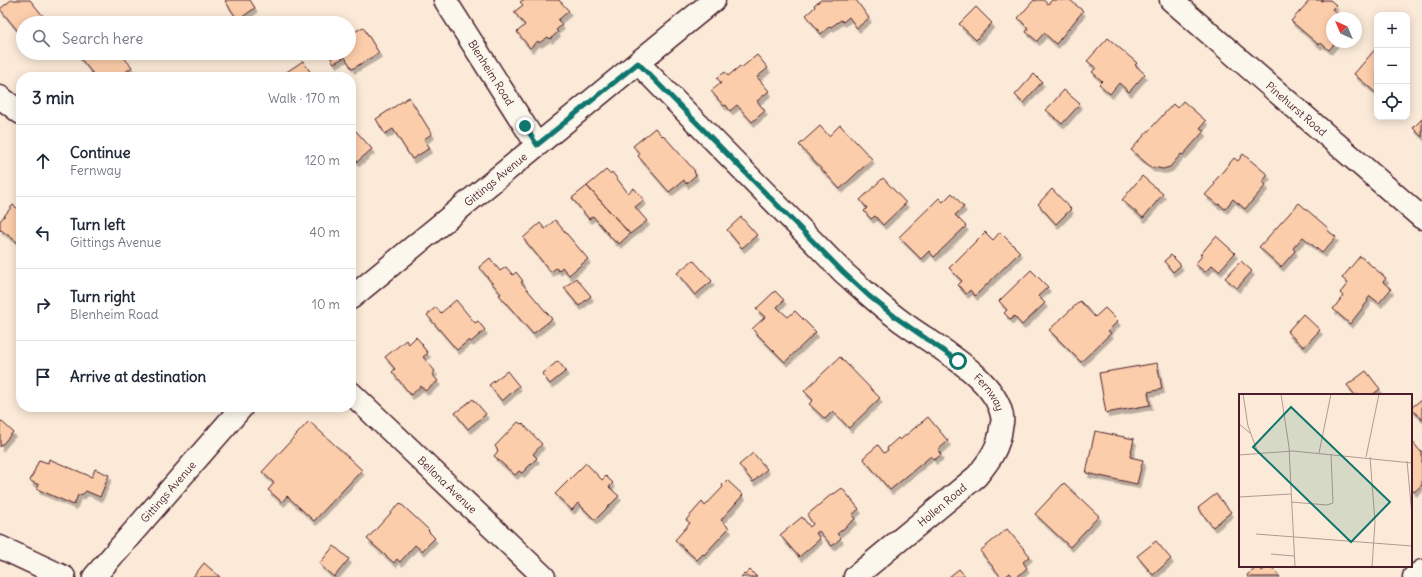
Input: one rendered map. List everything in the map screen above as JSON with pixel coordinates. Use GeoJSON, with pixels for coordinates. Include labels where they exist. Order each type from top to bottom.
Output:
{"type":"FeatureCollection","features":[{"type":"Feature","properties":{"kind":"street","name":"Blenheim Road"},"geometry":{"type":"LineString","coordinates":[[445,0],[537,145]]}},
{"type":"Feature","properties":{"kind":"street","name":"Gittings Avenue"},"geometry":{"type":"LineString","coordinates":[[356,294],[714,0]]}},
{"type":"Feature","properties":{"kind":"street","name":"Pinehurst Road"},"geometry":{"type":"LineString","coordinates":[[1171,0],[1422,218]]}},
{"type":"Feature","properties":{"kind":"street","name":"Fernway"},"geometry":{"type":"LineString","coordinates":[[638,63],[843,272],[869,296],[898,319],[980,378],[995,397],[1003,416]]}},
{"type":"Feature","properties":{"kind":"street"},"geometry":{"type":"LineString","coordinates":[[0,97],[16,109]]}},
{"type":"Feature","properties":{"kind":"street","name":"Bellona Avenue"},"geometry":{"type":"LineString","coordinates":[[356,398],[544,577]]}},
{"type":"Feature","properties":{"kind":"street","name":"Gittings Avenue"},"geometry":{"type":"LineString","coordinates":[[94,577],[238,412]]}},
{"type":"Feature","properties":{"kind":"street","name":"Hollen Road"},"geometry":{"type":"LineString","coordinates":[[855,577],[977,476],[993,456],[1000,439],[1003,416]]}},
{"type":"Feature","properties":{"kind":"street"},"geometry":{"type":"LineString","coordinates":[[0,547],[64,577]]}},
{"type":"Feature","properties":{"kind":"street"},"geometry":{"type":"LineString","coordinates":[[1414,577],[1422,571]]}},
{"type":"Feature","properties":{"kind":"building"},"geometry":{"type":"Polygon","coordinates":[[[11,0],[30,0],[43,16],[16,16],[16,29],[0,9],[11,0]]]}},
{"type":"Feature","properties":{"kind":"building"},"geometry":{"type":"Polygon","coordinates":[[[250,0],[255,8],[244,16],[235,16],[225,1],[250,0]]]}},
{"type":"Feature","properties":{"kind":"building"},"geometry":{"type":"Polygon","coordinates":[[[523,0],[559,0],[569,11],[558,20],[562,25],[556,30],[558,32],[550,39],[548,37],[539,43],[538,41],[530,48],[517,32],[525,25],[514,12],[523,5],[520,2],[523,0]]]}},
{"type":"Feature","properties":{"kind":"building"},"geometry":{"type":"Polygon","coordinates":[[[821,0],[856,0],[869,18],[857,28],[849,17],[843,22],[841,20],[831,27],[830,26],[821,34],[806,15],[815,7],[814,5],[821,0]]]}},
{"type":"Feature","properties":{"kind":"building"},"geometry":{"type":"Polygon","coordinates":[[[1034,0],[1043,0],[1048,4],[1052,0],[1070,0],[1083,11],[1056,44],[1044,33],[1037,41],[1026,32],[1028,28],[1018,18],[1034,0]]]}},
{"type":"Feature","properties":{"kind":"building"},"geometry":{"type":"Polygon","coordinates":[[[1310,0],[1330,0],[1336,5],[1332,9],[1336,12],[1326,12],[1326,47],[1321,43],[1319,45],[1291,21],[1310,0]]]}},
{"type":"Feature","properties":{"kind":"building"},"geometry":{"type":"Polygon","coordinates":[[[976,7],[992,23],[976,40],[959,24],[976,7]]]}},
{"type":"Feature","properties":{"kind":"building"},"geometry":{"type":"Polygon","coordinates":[[[363,27],[379,53],[352,69],[347,60],[356,60],[356,31],[363,27]]]}},
{"type":"Feature","properties":{"kind":"building"},"geometry":{"type":"Polygon","coordinates":[[[1108,38],[1137,63],[1135,65],[1145,74],[1129,92],[1119,83],[1110,94],[1099,84],[1102,81],[1092,72],[1096,68],[1087,61],[1108,38]]]}},
{"type":"Feature","properties":{"kind":"building"},"geometry":{"type":"Polygon","coordinates":[[[1374,51],[1374,91],[1354,74],[1374,51]]]}},
{"type":"Feature","properties":{"kind":"building"},"geometry":{"type":"Polygon","coordinates":[[[757,55],[768,68],[757,77],[769,91],[757,101],[765,111],[752,122],[737,105],[730,111],[726,105],[724,106],[711,91],[721,83],[717,78],[725,72],[728,76],[757,55]]]}},
{"type":"Feature","properties":{"kind":"building"},"geometry":{"type":"Polygon","coordinates":[[[82,60],[126,60],[132,67],[126,72],[92,72],[82,60]]]}},
{"type":"Feature","properties":{"kind":"building"},"geometry":{"type":"Polygon","coordinates":[[[332,60],[340,60],[334,63],[332,60]]]}},
{"type":"Feature","properties":{"kind":"building"},"geometry":{"type":"Polygon","coordinates":[[[303,61],[310,72],[286,72],[303,61]]]}},
{"type":"Feature","properties":{"kind":"building"},"geometry":{"type":"Polygon","coordinates":[[[1034,74],[1042,82],[1023,103],[1015,95],[1034,74]]]}},
{"type":"Feature","properties":{"kind":"building"},"geometry":{"type":"Polygon","coordinates":[[[1064,90],[1080,104],[1062,124],[1046,110],[1064,90]]]}},
{"type":"Feature","properties":{"kind":"building"},"geometry":{"type":"Polygon","coordinates":[[[409,97],[432,134],[424,139],[430,148],[412,159],[393,129],[385,134],[376,119],[409,97]]]}},
{"type":"Feature","properties":{"kind":"building"},"geometry":{"type":"Polygon","coordinates":[[[1183,101],[1206,121],[1200,128],[1204,131],[1183,155],[1181,154],[1170,167],[1163,169],[1152,168],[1131,150],[1173,104],[1177,108],[1183,101]]]}},
{"type":"Feature","properties":{"kind":"building"},"geometry":{"type":"Polygon","coordinates":[[[1422,119],[1422,137],[1413,128],[1422,119]]]}},
{"type":"Feature","properties":{"kind":"building"},"geometry":{"type":"Polygon","coordinates":[[[840,125],[872,159],[840,189],[799,145],[820,126],[829,136],[840,125]]]}},
{"type":"Feature","properties":{"kind":"building"},"geometry":{"type":"Polygon","coordinates":[[[655,128],[695,171],[694,172],[696,175],[686,184],[684,180],[669,192],[638,156],[640,154],[633,146],[655,128]]]}},
{"type":"Feature","properties":{"kind":"building"},"geometry":{"type":"Polygon","coordinates":[[[356,131],[372,149],[357,162],[356,161],[356,131]]]}},
{"type":"Feature","properties":{"kind":"building"},"geometry":{"type":"Polygon","coordinates":[[[1243,154],[1268,175],[1262,182],[1266,185],[1245,209],[1233,199],[1225,209],[1205,195],[1234,158],[1238,161],[1243,154]]]}},
{"type":"Feature","properties":{"kind":"building"},"geometry":{"type":"Polygon","coordinates":[[[606,170],[610,174],[612,172],[628,193],[634,188],[644,200],[635,207],[647,221],[630,234],[587,186],[606,170]]]}},
{"type":"Feature","properties":{"kind":"building"},"geometry":{"type":"Polygon","coordinates":[[[1142,176],[1163,194],[1143,218],[1122,200],[1142,176]]]}},
{"type":"Feature","properties":{"kind":"building"},"geometry":{"type":"Polygon","coordinates":[[[883,178],[906,203],[883,225],[875,216],[871,219],[864,211],[867,208],[860,200],[883,178]]]}},
{"type":"Feature","properties":{"kind":"building"},"geometry":{"type":"Polygon","coordinates":[[[587,186],[630,234],[619,244],[617,241],[615,242],[593,216],[589,219],[572,198],[587,186]]]}},
{"type":"Feature","properties":{"kind":"building"},"geometry":{"type":"Polygon","coordinates":[[[1052,189],[1071,209],[1056,224],[1038,204],[1052,189]]]}},
{"type":"Feature","properties":{"kind":"building"},"geometry":{"type":"Polygon","coordinates":[[[952,193],[964,207],[955,215],[966,226],[934,257],[929,251],[921,259],[899,237],[939,198],[943,202],[952,193]]]}},
{"type":"Feature","properties":{"kind":"building"},"geometry":{"type":"Polygon","coordinates":[[[1299,203],[1328,228],[1327,230],[1336,237],[1322,253],[1303,237],[1293,248],[1295,251],[1281,267],[1259,247],[1299,203]]]}},
{"type":"Feature","properties":{"kind":"building"},"geometry":{"type":"Polygon","coordinates":[[[13,205],[16,207],[16,241],[1,230],[0,231],[0,221],[13,205]]]}},
{"type":"Feature","properties":{"kind":"building"},"geometry":{"type":"Polygon","coordinates":[[[741,217],[757,235],[742,248],[727,230],[741,217]]]}},
{"type":"Feature","properties":{"kind":"building"},"geometry":{"type":"Polygon","coordinates":[[[555,220],[588,259],[569,275],[562,267],[559,271],[556,268],[551,272],[523,238],[540,223],[545,229],[555,220]]]}},
{"type":"Feature","properties":{"kind":"building"},"geometry":{"type":"Polygon","coordinates":[[[985,232],[993,240],[1000,232],[1020,252],[975,296],[970,290],[966,294],[958,285],[962,281],[949,268],[985,232]]]}},
{"type":"Feature","properties":{"kind":"building"},"geometry":{"type":"Polygon","coordinates":[[[1216,236],[1235,253],[1219,271],[1212,265],[1205,272],[1195,264],[1202,256],[1200,255],[1216,236]]]}},
{"type":"Feature","properties":{"kind":"building"},"geometry":{"type":"Polygon","coordinates":[[[1171,255],[1181,265],[1173,272],[1164,261],[1171,255]]]}},
{"type":"Feature","properties":{"kind":"building"},"geometry":{"type":"Polygon","coordinates":[[[1360,256],[1386,278],[1383,282],[1391,289],[1379,303],[1370,296],[1367,300],[1368,301],[1350,324],[1333,309],[1343,296],[1340,293],[1348,283],[1342,278],[1360,256]]]}},
{"type":"Feature","properties":{"kind":"building"},"geometry":{"type":"Polygon","coordinates":[[[490,258],[500,271],[506,267],[513,275],[516,272],[523,281],[521,282],[552,319],[533,334],[499,295],[501,294],[479,267],[490,258]]]}},
{"type":"Feature","properties":{"kind":"building"},"geometry":{"type":"Polygon","coordinates":[[[693,260],[712,281],[695,295],[677,273],[693,260]]]}},
{"type":"Feature","properties":{"kind":"building"},"geometry":{"type":"Polygon","coordinates":[[[1241,261],[1252,271],[1237,288],[1225,278],[1241,261]]]}},
{"type":"Feature","properties":{"kind":"building"},"geometry":{"type":"Polygon","coordinates":[[[1031,270],[1048,287],[1038,296],[1045,303],[1022,325],[1014,316],[1011,320],[1004,313],[1007,310],[999,301],[1031,270]]]}},
{"type":"Feature","properties":{"kind":"building"},"geometry":{"type":"Polygon","coordinates":[[[576,278],[591,296],[579,306],[564,288],[576,278]]]}},
{"type":"Feature","properties":{"kind":"building"},"geometry":{"type":"Polygon","coordinates":[[[775,291],[784,300],[777,307],[780,310],[788,317],[795,311],[816,332],[785,362],[752,329],[765,317],[756,309],[775,291]]]}},
{"type":"Feature","properties":{"kind":"building"},"geometry":{"type":"Polygon","coordinates":[[[456,300],[475,323],[478,321],[485,330],[471,342],[469,340],[457,350],[427,315],[436,307],[441,313],[456,300]]]}},
{"type":"Feature","properties":{"kind":"building"},"geometry":{"type":"Polygon","coordinates":[[[1080,301],[1095,317],[1105,308],[1118,321],[1108,331],[1111,333],[1081,362],[1049,330],[1080,301]]]}},
{"type":"Feature","properties":{"kind":"building"},"geometry":{"type":"Polygon","coordinates":[[[1303,314],[1320,330],[1304,347],[1287,332],[1303,314]]]}},
{"type":"Feature","properties":{"kind":"building"},"geometry":{"type":"Polygon","coordinates":[[[416,337],[428,353],[423,357],[435,371],[432,374],[438,381],[425,391],[421,386],[411,395],[392,372],[395,369],[385,357],[406,340],[409,344],[416,337]]]}},
{"type":"Feature","properties":{"kind":"building"},"geometry":{"type":"Polygon","coordinates":[[[840,357],[880,398],[849,428],[833,411],[825,419],[809,404],[813,400],[804,391],[840,357]]]}},
{"type":"Feature","properties":{"kind":"building"},"geometry":{"type":"Polygon","coordinates":[[[558,361],[566,371],[550,384],[542,374],[558,361]]]}},
{"type":"Feature","properties":{"kind":"building"},"geometry":{"type":"Polygon","coordinates":[[[1157,363],[1162,389],[1148,392],[1150,405],[1106,413],[1099,373],[1157,363]]]}},
{"type":"Feature","properties":{"kind":"building"},"geometry":{"type":"Polygon","coordinates":[[[507,371],[519,386],[502,401],[489,385],[507,371]]]}},
{"type":"Feature","properties":{"kind":"building"},"geometry":{"type":"Polygon","coordinates":[[[1366,371],[1380,389],[1373,394],[1354,394],[1347,385],[1366,371]]]}},
{"type":"Feature","properties":{"kind":"building"},"geometry":{"type":"Polygon","coordinates":[[[473,399],[486,414],[468,429],[455,413],[473,399]]]}},
{"type":"Feature","properties":{"kind":"building"},"geometry":{"type":"Polygon","coordinates":[[[1422,399],[1422,420],[1412,409],[1412,407],[1422,399]]]}},
{"type":"Feature","properties":{"kind":"building"},"geometry":{"type":"Polygon","coordinates":[[[928,417],[948,441],[938,450],[941,455],[934,460],[931,456],[890,490],[863,458],[878,445],[884,453],[888,450],[887,448],[898,438],[900,440],[928,417]]]}},
{"type":"Feature","properties":{"kind":"building"},"geometry":{"type":"Polygon","coordinates":[[[0,420],[13,432],[0,447],[0,420]]]}},
{"type":"Feature","properties":{"kind":"building"},"geometry":{"type":"Polygon","coordinates":[[[309,421],[362,470],[314,521],[287,496],[282,502],[268,490],[274,483],[262,472],[309,421]]]}},
{"type":"Feature","properties":{"kind":"building"},"geometry":{"type":"Polygon","coordinates":[[[518,422],[521,424],[522,423],[542,444],[533,454],[537,458],[522,473],[519,471],[515,475],[494,456],[498,451],[495,446],[518,422]]]}},
{"type":"Feature","properties":{"kind":"building"},"geometry":{"type":"Polygon","coordinates":[[[1095,431],[1134,439],[1130,457],[1143,460],[1137,484],[1086,473],[1095,431]]]}},
{"type":"Feature","properties":{"kind":"building"},"geometry":{"type":"Polygon","coordinates":[[[1412,441],[1421,452],[1422,451],[1422,485],[1414,492],[1412,489],[1412,441]]]}},
{"type":"Feature","properties":{"kind":"building"},"geometry":{"type":"Polygon","coordinates":[[[753,453],[767,469],[753,482],[739,465],[753,453]]]}},
{"type":"Feature","properties":{"kind":"building"},"geometry":{"type":"Polygon","coordinates":[[[49,459],[92,477],[95,469],[109,475],[100,497],[86,491],[83,494],[78,495],[74,505],[37,489],[39,485],[30,481],[39,460],[48,463],[49,459]]]}},
{"type":"Feature","properties":{"kind":"building"},"geometry":{"type":"Polygon","coordinates":[[[586,463],[602,480],[606,476],[613,483],[609,487],[619,496],[595,520],[578,503],[572,510],[555,494],[586,463]]]}},
{"type":"Feature","properties":{"kind":"building"},"geometry":{"type":"Polygon","coordinates":[[[727,480],[743,495],[721,520],[729,528],[704,555],[703,554],[697,560],[675,540],[690,523],[686,520],[702,502],[705,506],[723,487],[722,485],[727,480]]]}},
{"type":"Feature","properties":{"kind":"building"},"geometry":{"type":"Polygon","coordinates":[[[1064,483],[1099,516],[1070,547],[1035,514],[1064,483]]]}},
{"type":"Feature","properties":{"kind":"building"},"geometry":{"type":"Polygon","coordinates":[[[842,488],[859,509],[852,515],[855,519],[837,534],[841,538],[832,546],[819,531],[816,533],[820,539],[799,557],[780,535],[802,517],[810,527],[813,524],[807,515],[833,493],[834,494],[842,488]]]}},
{"type":"Feature","properties":{"kind":"building"},"geometry":{"type":"Polygon","coordinates":[[[1216,494],[1231,512],[1213,527],[1198,508],[1216,494]]]}},
{"type":"Feature","properties":{"kind":"building"},"geometry":{"type":"Polygon","coordinates":[[[400,503],[429,530],[428,531],[435,538],[422,551],[415,545],[400,562],[397,559],[394,563],[367,539],[400,503]]]}},
{"type":"Feature","properties":{"kind":"building"},"geometry":{"type":"Polygon","coordinates":[[[1007,529],[1030,556],[1023,562],[1027,568],[1017,577],[1013,577],[1010,573],[1005,577],[1001,577],[980,551],[1007,529]]]}},
{"type":"Feature","properties":{"kind":"building"},"geometry":{"type":"Polygon","coordinates":[[[1156,541],[1171,559],[1153,575],[1137,556],[1156,541]]]}},
{"type":"Feature","properties":{"kind":"building"},"geometry":{"type":"Polygon","coordinates":[[[334,546],[349,559],[334,577],[319,564],[334,546]]]}},
{"type":"Feature","properties":{"kind":"building"},"geometry":{"type":"Polygon","coordinates":[[[204,563],[220,577],[193,577],[204,563]]]}},
{"type":"Feature","properties":{"kind":"building"},"geometry":{"type":"Polygon","coordinates":[[[1258,567],[1260,567],[1262,571],[1267,567],[1272,567],[1280,577],[1248,577],[1247,575],[1258,567]]]}},
{"type":"Feature","properties":{"kind":"building"},"geometry":{"type":"Polygon","coordinates":[[[959,569],[966,577],[949,577],[959,569]]]}},
{"type":"Feature","properties":{"kind":"building"},"geometry":{"type":"Polygon","coordinates":[[[750,570],[757,577],[741,577],[744,574],[745,575],[750,570]]]}},
{"type":"Feature","properties":{"kind":"route"},"geometry":{"type":"LineString","coordinates":[[525,126],[537,145],[638,63],[843,272],[869,296],[898,319],[958,361]]}}]}
